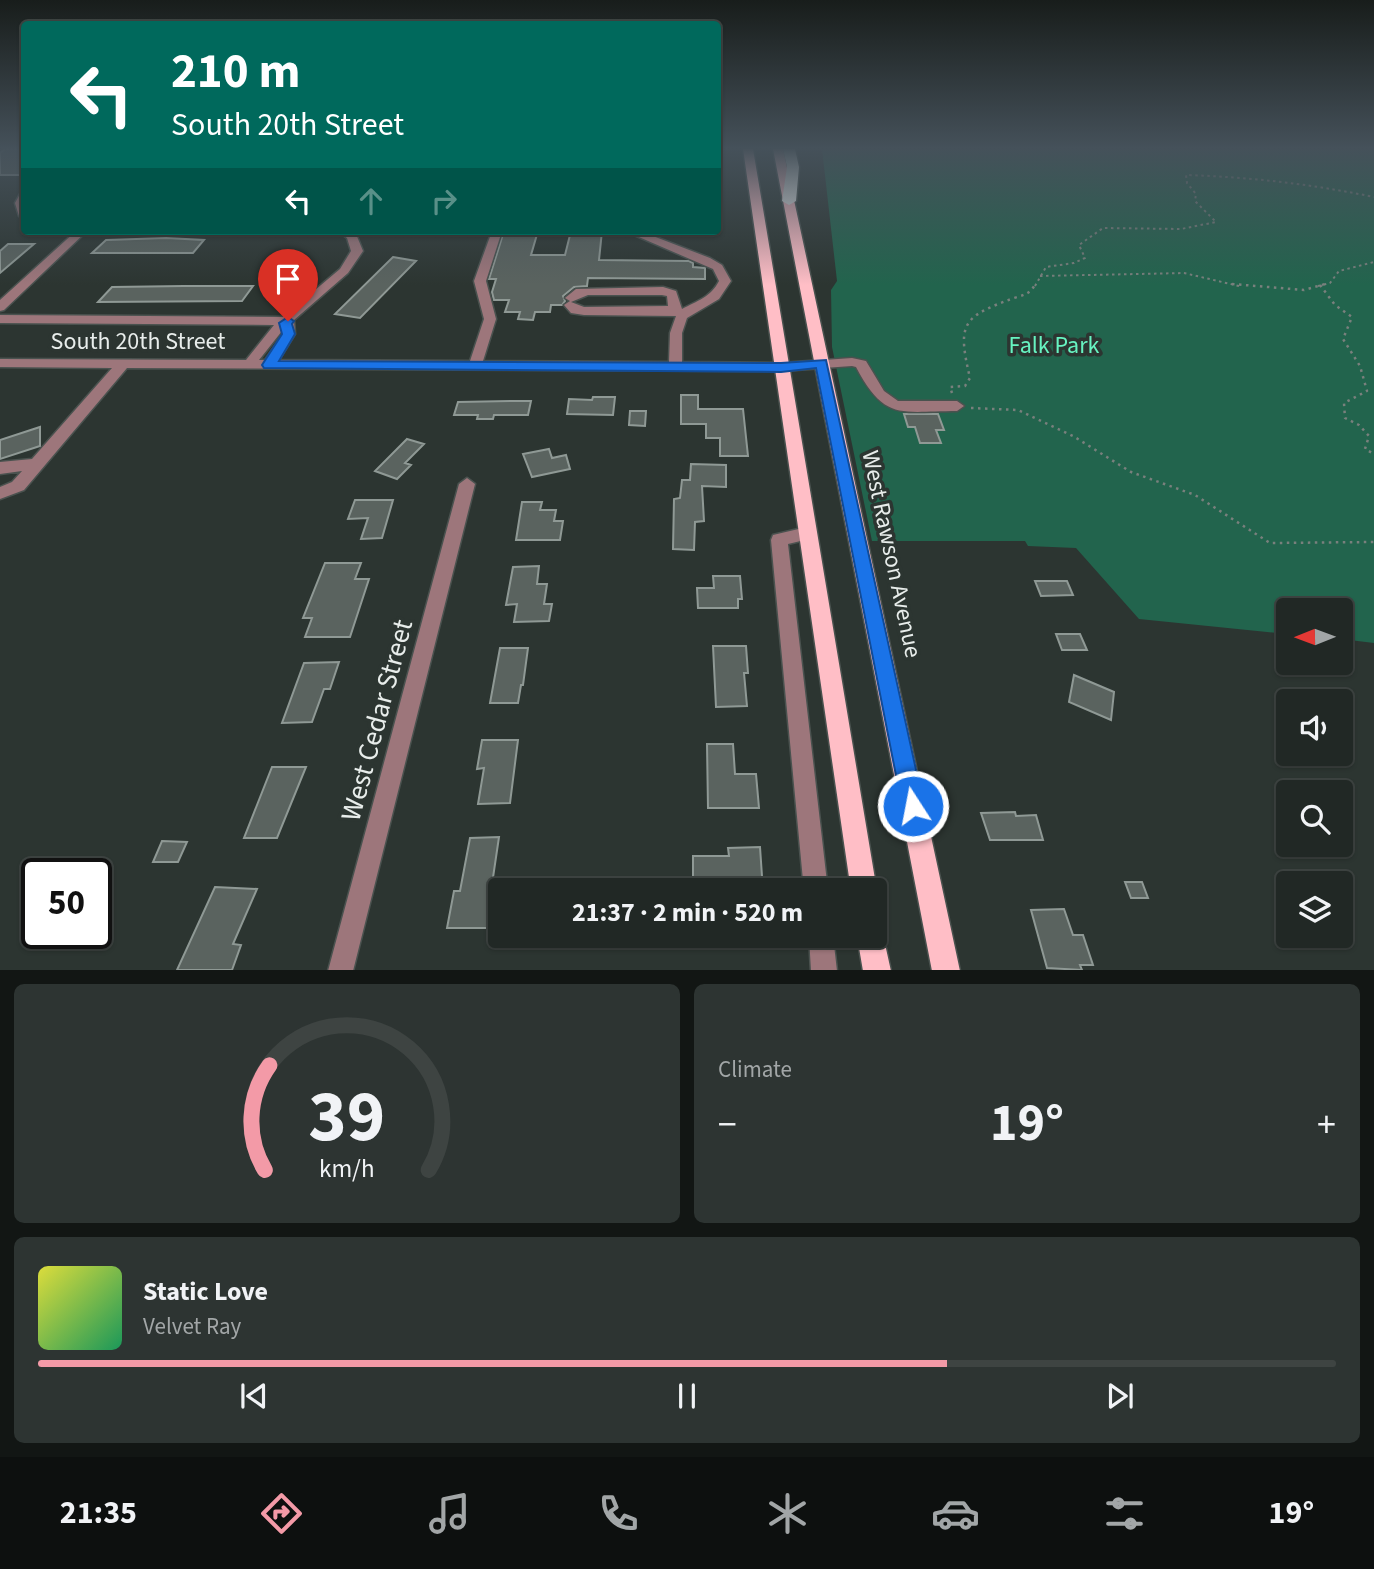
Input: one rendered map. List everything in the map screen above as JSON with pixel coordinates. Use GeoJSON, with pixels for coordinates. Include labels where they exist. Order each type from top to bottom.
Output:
{"type":"FeatureCollection","features":[{"type":"Feature","properties":{"kind":"highway"},"geometry":{"type":"LineString","coordinates":[[789,201],[790,194]]}},
{"type":"Feature","properties":{"kind":"main road"},"geometry":{"type":"LineString","coordinates":[[755,194],[862,878]]}},
{"type":"Feature","properties":{"kind":"main road","name":"West Rawson Avenue"},"geometry":{"type":"LineString","coordinates":[[788,194],[946,970]]}},
{"type":"Feature","properties":{"kind":"main road"},"geometry":{"type":"LineString","coordinates":[[874,948],[877,970]]}},
{"type":"Feature","properties":{"kind":"street"},"geometry":{"type":"LineString","coordinates":[[0,307],[78,235]]}},
{"type":"Feature","properties":{"kind":"street"},"geometry":{"type":"LineString","coordinates":[[249,365],[273,332],[344,271],[357,251],[349,235]]}},
{"type":"Feature","properties":{"kind":"street"},"geometry":{"type":"LineString","coordinates":[[475,366],[490,318],[480,281],[496,235]]}},
{"type":"Feature","properties":{"kind":"street"},"geometry":{"type":"LineString","coordinates":[[640,235],[718,268],[725,281],[721,292],[714,299],[678,312],[584,311],[575,310],[570,302],[576,293],[588,291],[663,291],[672,294],[678,312],[675,367]]}},
{"type":"Feature","properties":{"kind":"street"},"geometry":{"type":"LineString","coordinates":[[0,319],[287,322]]}},
{"type":"Feature","properties":{"kind":"street"},"geometry":{"type":"LineString","coordinates":[[269,365],[289,334],[287,322]]}},
{"type":"Feature","properties":{"kind":"street","name":"South 20th Street"},"geometry":{"type":"LineString","coordinates":[[0,363],[781,367],[852,362],[861,365],[880,396],[896,406],[957,406]]}},
{"type":"Feature","properties":{"kind":"street"},"geometry":{"type":"LineString","coordinates":[[0,493],[19,486],[122,364]]}},
{"type":"Feature","properties":{"kind":"street"},"geometry":{"type":"LineString","coordinates":[[0,468],[37,464]]}},
{"type":"Feature","properties":{"kind":"street","name":"West Cedar Street"},"geometry":{"type":"LineString","coordinates":[[340,970],[467,484]]}},
{"type":"Feature","properties":{"kind":"street"},"geometry":{"type":"LineString","coordinates":[[807,533],[779,540],[815,878]]}},
{"type":"Feature","properties":{"kind":"street"},"geometry":{"type":"LineString","coordinates":[[822,948],[824,970]]}},
{"type":"Feature","properties":{"kind":"path"},"geometry":{"type":"LineString","coordinates":[[950,387],[965,386],[970,378],[961,345],[968,320],[984,308],[1031,292],[1042,271],[1055,265],[1069,266],[1082,262],[1085,258],[1079,245],[1103,228],[1181,229],[1216,222],[1195,201],[1196,194]]}},
{"type":"Feature","properties":{"kind":"path"},"geometry":{"type":"LineString","coordinates":[[1040,276],[1184,273],[1243,287],[1304,290],[1330,283],[1339,271],[1374,262]]}},
{"type":"Feature","properties":{"kind":"path"},"geometry":{"type":"LineString","coordinates":[[1320,285],[1335,305],[1352,317],[1343,339],[1360,366],[1367,391],[1344,403],[1345,418],[1359,425],[1368,436],[1365,449],[1374,454]]}},
{"type":"Feature","properties":{"kind":"path"},"geometry":{"type":"LineString","coordinates":[[957,406],[1018,410],[1073,436],[1131,472],[1195,495],[1270,543],[1374,542]]}},
{"type":"Feature","properties":{"kind":"green space","name":"Falk Park"},"geometry":{"type":"Polygon","coordinates":[[[827,194],[1374,194],[1374,643],[1353,640],[1353,598],[1276,598],[1276,633],[1139,619],[1076,548],[1028,546],[1025,541],[872,541],[832,347],[831,290],[837,281],[827,194]]]}},
{"type":"Feature","properties":{"kind":"building"},"geometry":{"type":"Polygon","coordinates":[[[503,235],[537,235],[531,255],[565,255],[570,235],[602,235],[599,260],[689,261],[693,263],[693,267],[705,268],[705,279],[588,278],[587,286],[574,287],[563,296],[565,301],[562,305],[551,305],[550,312],[535,312],[533,320],[518,319],[520,312],[505,312],[509,300],[494,300],[492,292],[496,279],[489,279],[503,235]]]}},
{"type":"Feature","properties":{"kind":"building"},"geometry":{"type":"Polygon","coordinates":[[[106,240],[204,240],[193,253],[92,253],[106,240]]]}},
{"type":"Feature","properties":{"kind":"building"},"geometry":{"type":"Polygon","coordinates":[[[8,244],[34,244],[0,273],[0,251],[8,244]]]}},
{"type":"Feature","properties":{"kind":"building"},"geometry":{"type":"Polygon","coordinates":[[[393,257],[416,261],[360,318],[335,314],[393,257]]]}},
{"type":"Feature","properties":{"kind":"building"},"geometry":{"type":"Polygon","coordinates":[[[253,286],[242,301],[98,302],[112,287],[253,286]]]}},
{"type":"Feature","properties":{"kind":"building"},"geometry":{"type":"Polygon","coordinates":[[[681,395],[698,395],[698,409],[743,409],[748,456],[720,456],[720,438],[706,438],[706,424],[681,424],[681,395]]]}},
{"type":"Feature","properties":{"kind":"building"},"geometry":{"type":"Polygon","coordinates":[[[593,397],[615,397],[613,415],[567,414],[569,399],[592,400],[593,397]]]}},
{"type":"Feature","properties":{"kind":"building"},"geometry":{"type":"Polygon","coordinates":[[[531,401],[528,415],[494,415],[493,419],[477,419],[478,415],[454,415],[458,402],[531,401]]]}},
{"type":"Feature","properties":{"kind":"building"},"geometry":{"type":"Polygon","coordinates":[[[630,411],[646,411],[645,426],[629,425],[630,411]]]}},
{"type":"Feature","properties":{"kind":"building"},"geometry":{"type":"Polygon","coordinates":[[[904,414],[938,414],[944,430],[936,430],[941,443],[920,443],[915,427],[908,427],[904,414]]]}},
{"type":"Feature","properties":{"kind":"building"},"geometry":{"type":"Polygon","coordinates":[[[40,427],[40,446],[0,459],[0,440],[40,427]]]}},
{"type":"Feature","properties":{"kind":"building"},"geometry":{"type":"Polygon","coordinates":[[[407,439],[424,444],[405,463],[411,465],[397,479],[375,471],[407,439]]]}},
{"type":"Feature","properties":{"kind":"building"},"geometry":{"type":"Polygon","coordinates":[[[549,449],[552,458],[566,455],[570,469],[532,477],[523,454],[549,449]]]}},
{"type":"Feature","properties":{"kind":"building"},"geometry":{"type":"Polygon","coordinates":[[[691,464],[726,465],[726,487],[702,486],[704,521],[695,522],[694,550],[673,549],[674,499],[680,498],[682,480],[690,480],[691,464]]]}},
{"type":"Feature","properties":{"kind":"building"},"geometry":{"type":"Polygon","coordinates":[[[355,500],[393,500],[382,538],[361,539],[368,518],[348,519],[355,500]]]}},
{"type":"Feature","properties":{"kind":"building"},"geometry":{"type":"Polygon","coordinates":[[[522,502],[542,502],[540,510],[556,510],[554,521],[563,521],[560,540],[516,540],[522,502]]]}},
{"type":"Feature","properties":{"kind":"building"},"geometry":{"type":"Polygon","coordinates":[[[325,563],[361,563],[355,579],[369,579],[350,637],[305,637],[312,618],[303,618],[325,563]]]}},
{"type":"Feature","properties":{"kind":"building"},"geometry":{"type":"Polygon","coordinates":[[[539,566],[537,584],[547,584],[544,604],[552,604],[549,621],[514,622],[517,604],[506,605],[513,567],[539,566]]]}},
{"type":"Feature","properties":{"kind":"building"},"geometry":{"type":"Polygon","coordinates":[[[713,576],[740,576],[742,599],[738,599],[738,608],[698,608],[697,588],[714,588],[713,576]]]}},
{"type":"Feature","properties":{"kind":"building"},"geometry":{"type":"Polygon","coordinates":[[[1035,581],[1067,581],[1073,595],[1041,596],[1035,581]]]}},
{"type":"Feature","properties":{"kind":"building"},"geometry":{"type":"Polygon","coordinates":[[[1056,634],[1080,634],[1087,650],[1062,650],[1056,634]]]}},
{"type":"Feature","properties":{"kind":"building"},"geometry":{"type":"Polygon","coordinates":[[[713,646],[746,646],[748,673],[744,673],[747,706],[716,707],[713,646]]]}},
{"type":"Feature","properties":{"kind":"building"},"geometry":{"type":"Polygon","coordinates":[[[500,648],[528,648],[518,703],[490,703],[500,648]]]}},
{"type":"Feature","properties":{"kind":"building"},"geometry":{"type":"Polygon","coordinates":[[[339,662],[330,689],[324,689],[312,722],[282,723],[304,663],[339,662]]]}},
{"type":"Feature","properties":{"kind":"building"},"geometry":{"type":"Polygon","coordinates":[[[1074,675],[1114,692],[1111,720],[1069,702],[1074,675]]]}},
{"type":"Feature","properties":{"kind":"building"},"geometry":{"type":"Polygon","coordinates":[[[482,740],[518,740],[510,803],[478,804],[484,768],[477,769],[482,740]]]}},
{"type":"Feature","properties":{"kind":"building"},"geometry":{"type":"Polygon","coordinates":[[[707,744],[733,744],[735,774],[756,774],[759,808],[708,808],[707,744]]]}},
{"type":"Feature","properties":{"kind":"building"},"geometry":{"type":"Polygon","coordinates":[[[272,767],[306,767],[277,838],[244,838],[272,767]]]}},
{"type":"Feature","properties":{"kind":"building"},"geometry":{"type":"Polygon","coordinates":[[[1015,812],[1016,816],[1036,815],[1043,840],[990,840],[981,813],[1015,812]]]}},
{"type":"Feature","properties":{"kind":"building"},"geometry":{"type":"Polygon","coordinates":[[[499,837],[493,878],[488,878],[488,928],[447,928],[454,891],[460,891],[470,838],[499,837]]]}},
{"type":"Feature","properties":{"kind":"building"},"geometry":{"type":"Polygon","coordinates":[[[162,841],[187,842],[178,862],[153,862],[162,841]]]}},
{"type":"Feature","properties":{"kind":"building"},"geometry":{"type":"Polygon","coordinates":[[[760,847],[762,878],[693,878],[693,856],[729,856],[728,848],[760,847]]]}},
{"type":"Feature","properties":{"kind":"building"},"geometry":{"type":"Polygon","coordinates":[[[1125,882],[1142,882],[1148,898],[1131,898],[1125,882]]]}},
{"type":"Feature","properties":{"kind":"building"},"geometry":{"type":"Polygon","coordinates":[[[215,887],[257,889],[233,944],[241,945],[232,970],[177,970],[215,887]]]}},
{"type":"Feature","properties":{"kind":"building"},"geometry":{"type":"Polygon","coordinates":[[[1064,909],[1073,935],[1083,935],[1093,965],[1080,965],[1082,970],[1047,968],[1031,910],[1064,909]]]}},
{"type":"Feature","properties":{"kind":"route"},"geometry":{"type":"LineString","coordinates":[[288,321],[286,323],[289,334],[269,365],[781,367],[821,363],[913,806]]}}]}
